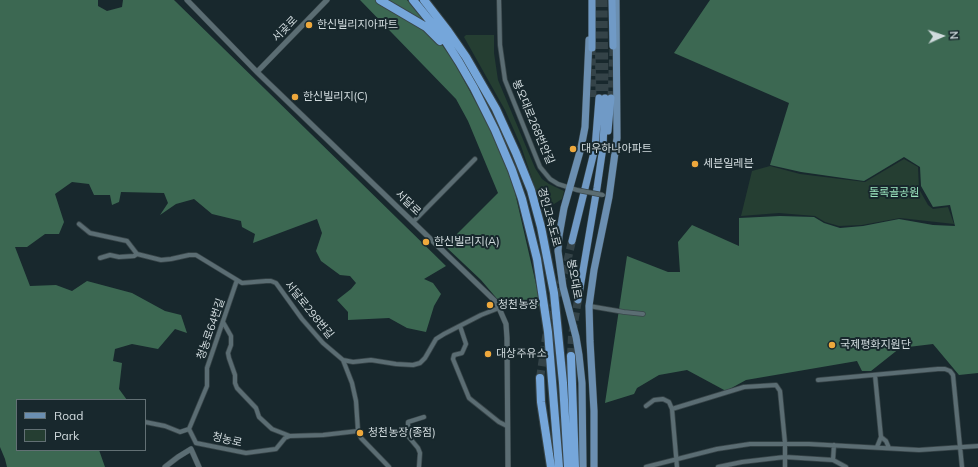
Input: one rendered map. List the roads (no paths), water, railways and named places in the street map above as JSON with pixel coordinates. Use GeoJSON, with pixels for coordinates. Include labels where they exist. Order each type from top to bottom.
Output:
{"type":"FeatureCollection","features":[{"type":"Feature","properties":{"kind":"highway"},"geometry":{"type":"LineString","coordinates":[[380,0],[426,27],[459,62]]}},
{"type":"Feature","properties":{"kind":"highway","name":"경인고속도로"},"geometry":{"type":"LineString","coordinates":[[413,0],[443,37],[459,62],[496,130],[522,198],[537,259],[548,332],[559,467]]}},
{"type":"Feature","properties":{"kind":"highway","name":"경인고속도로"},"geometry":{"type":"LineString","coordinates":[[424,0],[464,54],[496,109],[531,190],[543,233],[554,293],[563,383],[568,467]]}},
{"type":"Feature","properties":{"kind":"highway"},"geometry":{"type":"LineString","coordinates":[[592,0],[592,48]]}},
{"type":"Feature","properties":{"kind":"highway"},"geometry":{"type":"LineString","coordinates":[[612,0],[613,46]]}},
{"type":"Feature","properties":{"kind":"highway","name":"봉오대로"},"geometry":{"type":"LineString","coordinates":[[572,241],[595,148],[602,98],[603,147],[578,300]]}},
{"type":"Feature","properties":{"kind":"highway"},"geometry":{"type":"LineString","coordinates":[[571,356],[575,467]]}},
{"type":"Feature","properties":{"kind":"highway"},"geometry":{"type":"LineString","coordinates":[[540,378],[541,402],[551,467]]}},
{"type":"Feature","properties":{"kind":"main road","name":"봉오대로"},"geometry":{"type":"LineString","coordinates":[[583,467],[582,384],[579,355],[576,337],[563,287],[559,267],[558,251],[564,208],[573,189],[585,127],[588,74],[589,0]]}},
{"type":"Feature","properties":{"kind":"main road","name":"봉오대로"},"geometry":{"type":"LineString","coordinates":[[594,467],[594,411],[589,306],[606,196],[617,138],[616,0]]}},
{"type":"Feature","properties":{"kind":"street","name":"서달로"},"geometry":{"type":"LineString","coordinates":[[187,0],[257,72],[495,301],[506,324],[508,338],[508,467]]}},
{"type":"Feature","properties":{"kind":"street","name":"서곶로"},"geometry":{"type":"LineString","coordinates":[[257,72],[327,0]]}},
{"type":"Feature","properties":{"kind":"street","name":"봉오대로268번안길"},"geometry":{"type":"LineString","coordinates":[[499,0],[500,45],[505,80],[540,167],[550,179],[558,184],[573,189],[606,196]]}},
{"type":"Feature","properties":{"kind":"street"},"geometry":{"type":"LineString","coordinates":[[413,222],[475,159]]}},
{"type":"Feature","properties":{"kind":"street"},"geometry":{"type":"LineString","coordinates":[[79,224],[90,233],[115,237],[127,241],[137,254]]}},
{"type":"Feature","properties":{"kind":"street","name":"서달로298번길"},"geometry":{"type":"LineString","coordinates":[[100,258],[110,255],[119,257],[134,256],[137,254],[161,260],[196,255],[242,283],[266,281],[276,284],[302,319],[323,343],[343,360]]}},
{"type":"Feature","properties":{"kind":"street","name":"청농로64번길"},"geometry":{"type":"LineString","coordinates":[[189,429],[207,386],[207,368],[237,280]]}},
{"type":"Feature","properties":{"kind":"street"},"geometry":{"type":"LineString","coordinates":[[589,306],[643,314]]}},
{"type":"Feature","properties":{"kind":"street"},"geometry":{"type":"LineString","coordinates":[[343,360],[353,362],[378,360],[396,364],[413,365],[420,363],[436,339],[480,315],[499,308]]}},
{"type":"Feature","properties":{"kind":"street"},"geometry":{"type":"LineString","coordinates":[[223,322],[231,336],[231,345],[228,353],[235,375],[235,383],[237,388],[256,408],[259,418],[272,430],[290,436],[323,435],[358,431]]}},
{"type":"Feature","properties":{"kind":"street"},"geometry":{"type":"LineString","coordinates":[[460,326],[466,344],[462,353],[454,355],[453,359],[469,398],[507,426]]}},
{"type":"Feature","properties":{"kind":"street"},"geometry":{"type":"LineString","coordinates":[[343,360],[352,383],[356,401],[358,431],[361,438],[389,467]]}},
{"type":"Feature","properties":{"kind":"street"},"geometry":{"type":"LineString","coordinates":[[818,380],[942,369],[950,371],[952,375],[962,467]]}},
{"type":"Feature","properties":{"kind":"street"},"geometry":{"type":"LineString","coordinates":[[875,375],[881,438],[878,447]]}},
{"type":"Feature","properties":{"kind":"street"},"geometry":{"type":"LineString","coordinates":[[672,409],[744,387],[776,385],[780,391],[785,443],[785,467]]}},
{"type":"Feature","properties":{"kind":"street"},"geometry":{"type":"LineString","coordinates":[[646,406],[654,400],[663,399],[669,402],[672,409],[677,467]]}},
{"type":"Feature","properties":{"kind":"street"},"geometry":{"type":"LineString","coordinates":[[419,467],[420,453],[418,448],[408,436],[408,422],[424,417]]}},
{"type":"Feature","properties":{"kind":"street"},"geometry":{"type":"LineString","coordinates":[[146,422],[165,426],[180,432],[189,429]]}},
{"type":"Feature","properties":{"kind":"street","name":"청농로"},"geometry":{"type":"LineString","coordinates":[[189,429],[196,443],[246,453],[276,449],[285,438],[290,436]]}},
{"type":"Feature","properties":{"kind":"street"},"geometry":{"type":"LineString","coordinates":[[881,438],[886,441],[889,448]]}},
{"type":"Feature","properties":{"kind":"street"},"geometry":{"type":"LineString","coordinates":[[165,467],[191,449],[196,443]]}},
{"type":"Feature","properties":{"kind":"street"},"geometry":{"type":"LineString","coordinates":[[646,467],[676,459],[750,444],[834,444],[919,450],[978,446]]}},
{"type":"Feature","properties":{"kind":"street"},"geometry":{"type":"LineString","coordinates":[[833,460],[834,444]]}},
{"type":"Feature","properties":{"kind":"street"},"geometry":{"type":"LineString","coordinates":[[191,449],[200,467]]}},
{"type":"Feature","properties":{"kind":"street"},"geometry":{"type":"LineString","coordinates":[[718,467],[785,456],[833,460],[846,467]]}},
{"type":"Feature","properties":{"kind":"tunnel"},"geometry":{"type":"LineString","coordinates":[[598,0],[599,98]]}},
{"type":"Feature","properties":{"kind":"tunnel"},"geometry":{"type":"LineString","coordinates":[[604,0],[605,98]]}},
{"type":"Feature","properties":{"kind":"tunnel"},"geometry":{"type":"LineString","coordinates":[[592,48],[593,99]]}},
{"type":"Feature","properties":{"kind":"tunnel"},"geometry":{"type":"LineString","coordinates":[[611,98],[613,48]]}},
{"type":"Feature","properties":{"kind":"tunnel"},"geometry":{"type":"LineString","coordinates":[[540,378],[546,337],[572,241]]}},
{"type":"Feature","properties":{"kind":"tunnel"},"geometry":{"type":"LineString","coordinates":[[571,356],[572,335],[578,300]]}},
{"type":"Feature","properties":{"kind":"place","name":"한신빌리지아파트"},"geometry":{"type":"Point","coordinates":[309,25]}},
{"type":"Feature","properties":{"kind":"place","name":"한신빌리지(C)"},"geometry":{"type":"Point","coordinates":[295,97]}},
{"type":"Feature","properties":{"kind":"place","name":"대우하나아파트"},"geometry":{"type":"Point","coordinates":[573,149]}},
{"type":"Feature","properties":{"kind":"place","name":"세븐일레븐"},"geometry":{"type":"Point","coordinates":[695,164]}},
{"type":"Feature","properties":{"kind":"place","name":"한신빌리지(A)"},"geometry":{"type":"Point","coordinates":[426,242]}},
{"type":"Feature","properties":{"kind":"place","name":"청천농장"},"geometry":{"type":"Point","coordinates":[490,305]}},
{"type":"Feature","properties":{"kind":"place","name":"국제평화지원단"},"geometry":{"type":"Point","coordinates":[832,345]}},
{"type":"Feature","properties":{"kind":"place","name":"대상주유소"},"geometry":{"type":"Point","coordinates":[488,354]}},
{"type":"Feature","properties":{"kind":"place","name":"청천농장(종점)"},"geometry":{"type":"Point","coordinates":[360,433]}},
{"type":"Feature","properties":{"kind":"park label","name":"돌록골공원"},"geometry":{"type":"Point","coordinates":[894,193]}}]}
